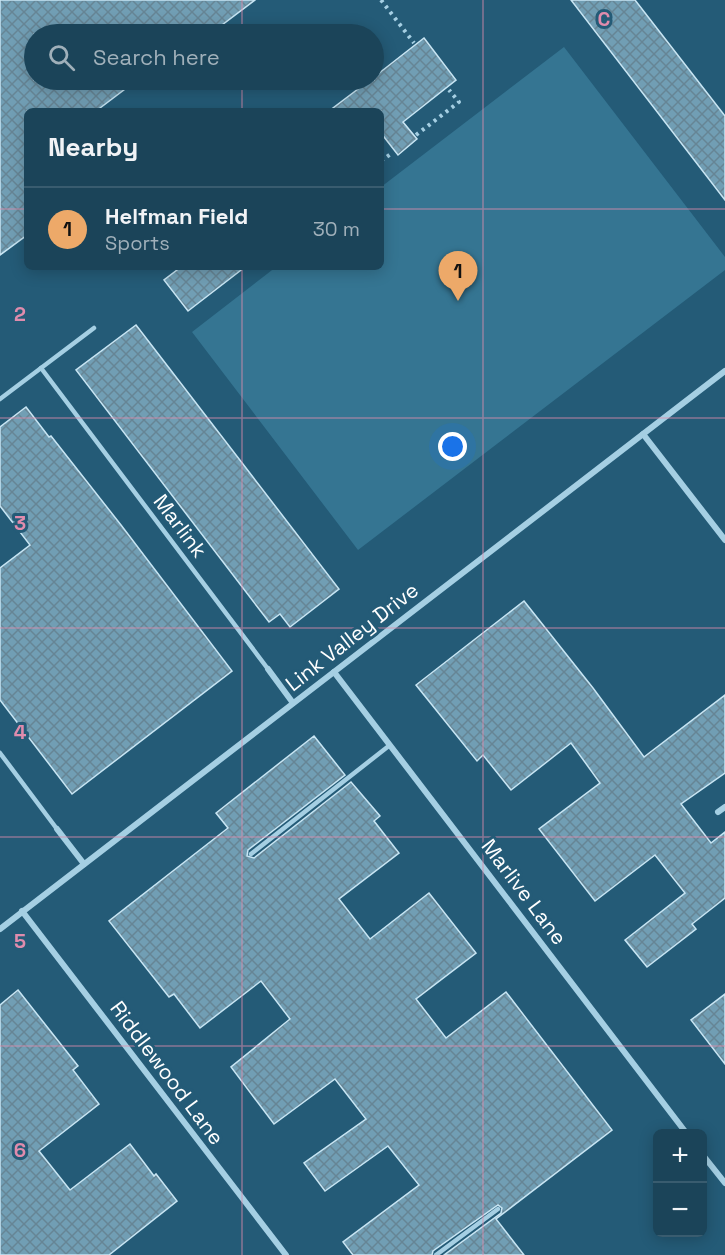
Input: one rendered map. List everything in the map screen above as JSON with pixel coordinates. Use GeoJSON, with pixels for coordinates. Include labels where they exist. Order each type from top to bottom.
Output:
{"type":"FeatureCollection","features":[{"type":"Feature","properties":{"kind":"street","name":"Link Valley Drive"},"geometry":{"type":"LineString","coordinates":[[0,928],[725,371]]}},
{"type":"Feature","properties":{"kind":"street"},"geometry":{"type":"LineString","coordinates":[[643,434],[723,535]]}},
{"type":"Feature","properties":{"kind":"street","name":"Marlink"},"geometry":{"type":"LineString","coordinates":[[268,669],[293,703]]}},
{"type":"Feature","properties":{"kind":"street","name":"Marlive Lane"},"geometry":{"type":"LineString","coordinates":[[334,672],[683,1129]]}},
{"type":"Feature","properties":{"kind":"street"},"geometry":{"type":"LineString","coordinates":[[718,812],[725,807]]}},
{"type":"Feature","properties":{"kind":"street"},"geometry":{"type":"LineString","coordinates":[[57,829],[84,864]]}},
{"type":"Feature","properties":{"kind":"street","name":"Riddlewood Lane"},"geometry":{"type":"LineString","coordinates":[[22,911],[286,1255]]}},
{"type":"Feature","properties":{"kind":"street"},"geometry":{"type":"LineString","coordinates":[[707,1160],[725,1183]]}},
{"type":"Feature","properties":{"kind":"lane"},"geometry":{"type":"LineString","coordinates":[[0,399],[94,328]]}},
{"type":"Feature","properties":{"kind":"lane","name":"Marlink"},"geometry":{"type":"LineString","coordinates":[[41,368],[268,669]]}},
{"type":"Feature","properties":{"kind":"lane"},"geometry":{"type":"LineString","coordinates":[[251,854],[391,745]]}},
{"type":"Feature","properties":{"kind":"lane"},"geometry":{"type":"LineString","coordinates":[[0,753],[57,829]]}},
{"type":"Feature","properties":{"kind":"lane"},"geometry":{"type":"LineString","coordinates":[[436,1255],[498,1209]]}},
{"type":"Feature","properties":{"kind":"path"},"geometry":{"type":"LineString","coordinates":[[381,0],[414,43]]}},
{"type":"Feature","properties":{"kind":"path"},"geometry":{"type":"LineString","coordinates":[[416,135],[459,102],[449,90]]}},
{"type":"Feature","properties":{"kind":"path"},"geometry":{"type":"LineString","coordinates":[[384,159],[392,153]]}},
{"type":"Feature","properties":{"kind":"shaded area"},"geometry":{"type":"Polygon","coordinates":[[[564,47],[725,257],[725,270],[358,550],[192,332],[272,270],[384,270],[384,185],[564,47]]]}},
{"type":"Feature","properties":{"kind":"building"},"geometry":{"type":"Polygon","coordinates":[[[0,0],[255,0],[223,24],[24,24],[24,90],[124,90],[100,108],[24,108],[24,237],[0,255],[0,0]]]}},
{"type":"Feature","properties":{"kind":"building"},"geometry":{"type":"Polygon","coordinates":[[[571,0],[635,0],[725,116],[725,200],[571,0]]]}},
{"type":"Feature","properties":{"kind":"building"},"geometry":{"type":"Polygon","coordinates":[[[424,38],[456,80],[403,122],[417,139],[398,155],[384,137],[384,108],[333,108],[357,90],[384,90],[384,69],[424,38]]]}},
{"type":"Feature","properties":{"kind":"building"},"geometry":{"type":"Polygon","coordinates":[[[177,270],[241,270],[188,311],[164,280],[177,270]]]}},
{"type":"Feature","properties":{"kind":"building"},"geometry":{"type":"Polygon","coordinates":[[[136,325],[339,589],[290,627],[280,614],[269,622],[76,370],[136,325]]]}},
{"type":"Feature","properties":{"kind":"building"},"geometry":{"type":"Polygon","coordinates":[[[26,407],[121,525],[232,671],[72,794],[0,700],[0,568],[30,545],[0,506],[0,427],[26,407]]]}},
{"type":"Feature","properties":{"kind":"building"},"geometry":{"type":"Polygon","coordinates":[[[524,601],[644,757],[725,695],[725,773],[681,804],[711,843],[725,832],[725,898],[692,924],[696,929],[647,967],[625,940],[685,893],[655,855],[595,901],[539,829],[600,783],[571,743],[511,790],[483,755],[477,761],[416,685],[524,601]]]}},
{"type":"Feature","properties":{"kind":"building"},"geometry":{"type":"Polygon","coordinates":[[[314,736],[345,775],[248,850],[247,856],[254,858],[351,782],[380,816],[374,821],[399,853],[339,899],[370,939],[429,893],[476,953],[416,999],[446,1038],[506,992],[612,1130],[496,1219],[524,1255],[444,1255],[501,1213],[502,1208],[498,1205],[433,1251],[432,1255],[353,1255],[343,1242],[419,1185],[388,1146],[325,1191],[304,1163],[366,1119],[335,1079],[274,1124],[231,1067],[290,1019],[261,981],[200,1028],[174,994],[169,997],[109,921],[228,828],[216,813],[314,736]]]}},
{"type":"Feature","properties":{"kind":"building"},"geometry":{"type":"Polygon","coordinates":[[[18,990],[78,1066],[73,1070],[99,1104],[39,1151],[70,1190],[130,1144],[154,1176],[156,1174],[177,1201],[109,1255],[0,1255],[0,1005],[18,990]]]}},
{"type":"Feature","properties":{"kind":"building"},"geometry":{"type":"Polygon","coordinates":[[[725,994],[725,1064],[691,1020],[725,994]]]}},
{"type":"Feature","properties":{"kind":"place","name":"Helfman Field"},"geometry":{"type":"Point","coordinates":[458,301]}}]}
